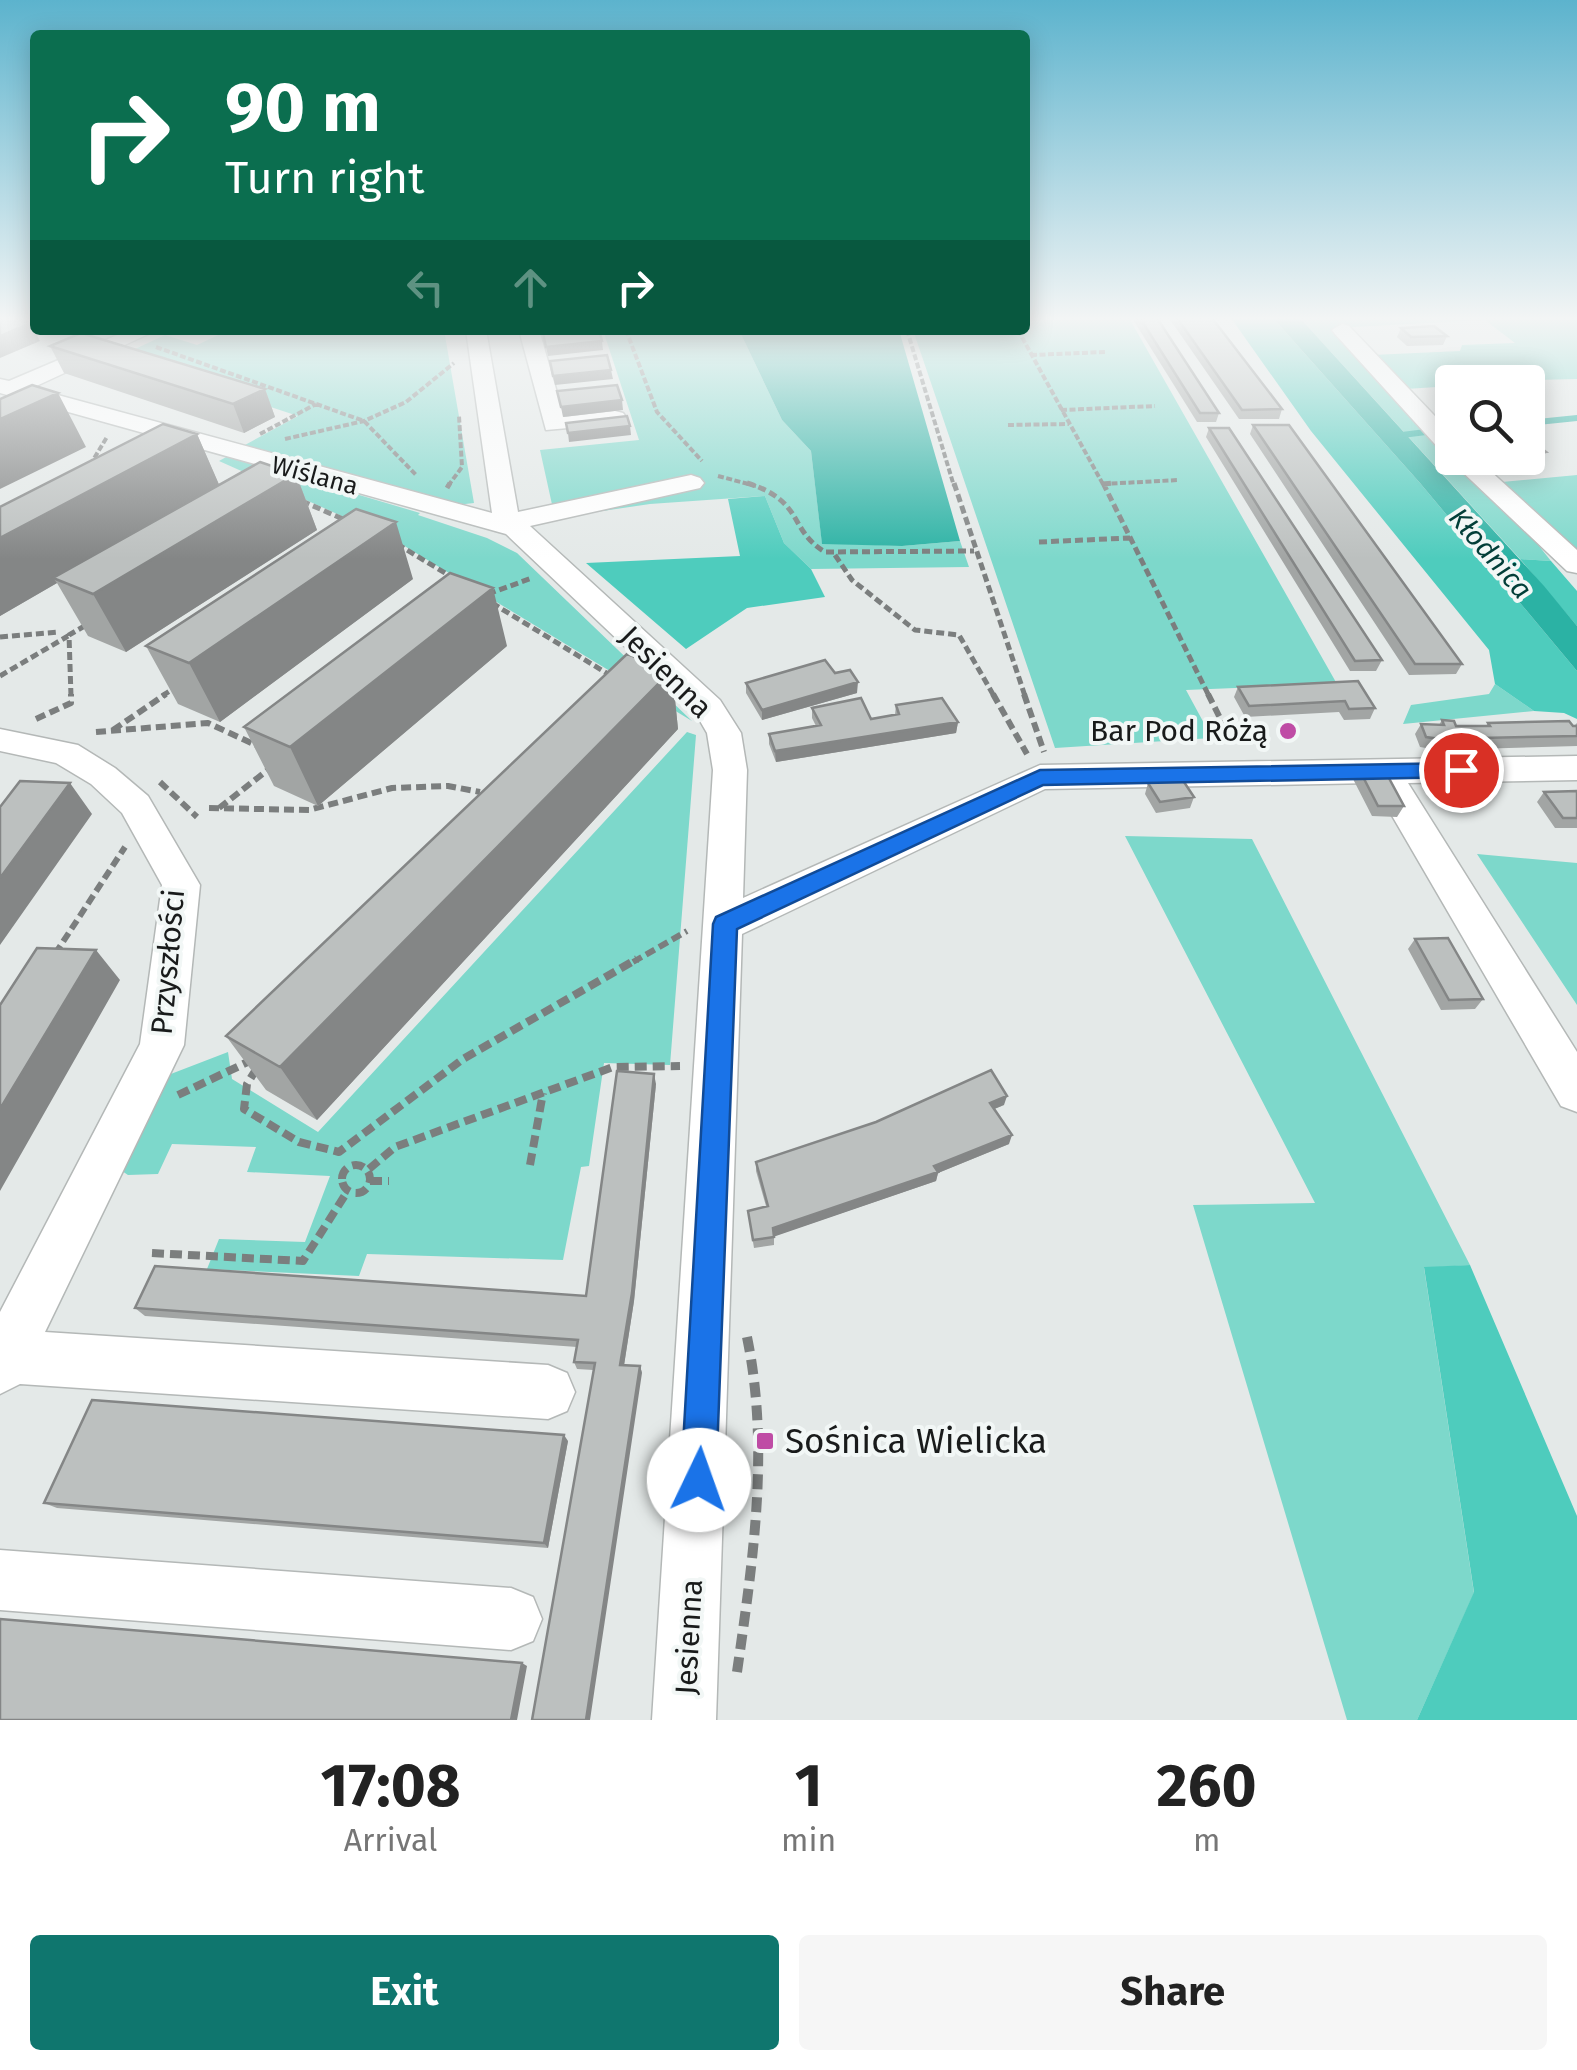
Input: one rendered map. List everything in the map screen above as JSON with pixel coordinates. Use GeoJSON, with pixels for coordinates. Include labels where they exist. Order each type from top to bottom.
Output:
{"type":"FeatureCollection","features":[{"type":"Feature","properties":{"kind":"street","name":"Wiślana"},"geometry":{"type":"LineString","coordinates":[[47,398],[513,525]]}},
{"type":"Feature","properties":{"kind":"street"},"geometry":{"type":"LineString","coordinates":[[474,398],[502,508],[513,525],[698,473]]}},
{"type":"Feature","properties":{"kind":"street"},"geometry":{"type":"LineString","coordinates":[[554,398],[554,425],[622,418]]}},
{"type":"Feature","properties":{"kind":"street"},"geometry":{"type":"LineString","coordinates":[[1406,398],[1435,430]]}},
{"type":"Feature","properties":{"kind":"street"},"geometry":{"type":"LineString","coordinates":[[1480,475],[1577,565]]}},
{"type":"Feature","properties":{"kind":"street","name":"Jesienna"},"geometry":{"type":"LineString","coordinates":[[513,525],[708,707],[724,733],[730,770],[713,923],[684,1720]]}},
{"type":"Feature","properties":{"kind":"street","name":"Przyszłości"},"geometry":{"type":"LineString","coordinates":[[3,1361],[162,1045],[181,885],[135,805],[103,776],[66,753],[15,731]]}},
{"type":"Feature","properties":{"kind":"street"},"geometry":{"type":"LineString","coordinates":[[713,923],[1047,777],[1577,768]]}},
{"type":"Feature","properties":{"kind":"street"},"geometry":{"type":"LineString","coordinates":[[1384,772],[1577,1092]]}},
{"type":"Feature","properties":{"kind":"street"},"geometry":{"type":"LineString","coordinates":[[3,1361],[548,1392]]}},
{"type":"Feature","properties":{"kind":"street"},"geometry":{"type":"LineString","coordinates":[[0,1580],[511,1619]]}},
{"type":"Feature","properties":{"kind":"path"},"geometry":{"type":"LineString","coordinates":[[301,398],[364,420],[436,503],[462,467],[458,412]]}},
{"type":"Feature","properties":{"kind":"path"},"geometry":{"type":"LineString","coordinates":[[232,448],[364,420],[410,398]]}},
{"type":"Feature","properties":{"kind":"path"},"geometry":{"type":"LineString","coordinates":[[653,398],[698,473],[768,491],[786,501],[818,549],[835,555],[974,551]]}},
{"type":"Feature","properties":{"kind":"path"},"geometry":{"type":"LineString","coordinates":[[928,398],[1047,777]]}},
{"type":"Feature","properties":{"kind":"path"},"geometry":{"type":"LineString","coordinates":[[1055,398],[1103,484],[1224,728]]}},
{"type":"Feature","properties":{"kind":"path"},"geometry":{"type":"LineString","coordinates":[[232,448],[316,404]]}},
{"type":"Feature","properties":{"kind":"path"},"geometry":{"type":"LineString","coordinates":[[1061,410],[1155,406]]}},
{"type":"Feature","properties":{"kind":"path"},"geometry":{"type":"LineString","coordinates":[[1008,425],[1069,424]]}},
{"type":"Feature","properties":{"kind":"path"},"geometry":{"type":"LineString","coordinates":[[90,466],[107,436],[124,440]]}},
{"type":"Feature","properties":{"kind":"path"},"geometry":{"type":"LineString","coordinates":[[1103,484],[1179,480]]}},
{"type":"Feature","properties":{"kind":"path"},"geometry":{"type":"LineString","coordinates":[[294,498],[347,520]]}},
{"type":"Feature","properties":{"kind":"path"},"geometry":{"type":"LineString","coordinates":[[388,538],[468,586]]}},
{"type":"Feature","properties":{"kind":"path"},"geometry":{"type":"LineString","coordinates":[[1039,542],[1130,538]]}},
{"type":"Feature","properties":{"kind":"path"},"geometry":{"type":"LineString","coordinates":[[835,555],[852,580],[915,630],[960,635],[1047,777]]}},
{"type":"Feature","properties":{"kind":"path"},"geometry":{"type":"LineString","coordinates":[[546,573],[483,596],[514,620],[534,628],[625,684]]}},
{"type":"Feature","properties":{"kind":"path"},"geometry":{"type":"LineString","coordinates":[[0,676],[102,616]]}},
{"type":"Feature","properties":{"kind":"path"},"geometry":{"type":"LineString","coordinates":[[0,637],[60,632]]}},
{"type":"Feature","properties":{"kind":"path"},"geometry":{"type":"LineString","coordinates":[[15,731],[70,703],[70,635]]}},
{"type":"Feature","properties":{"kind":"path"},"geometry":{"type":"LineString","coordinates":[[113,730],[190,677]]}},
{"type":"Feature","properties":{"kind":"path"},"geometry":{"type":"LineString","coordinates":[[96,732],[208,724],[275,754]]}},
{"type":"Feature","properties":{"kind":"path"},"geometry":{"type":"LineString","coordinates":[[220,808],[282,758]]}},
{"type":"Feature","properties":{"kind":"path"},"geometry":{"type":"LineString","coordinates":[[208,808],[310,810],[392,788],[448,786],[480,792]]}},
{"type":"Feature","properties":{"kind":"path"},"geometry":{"type":"LineString","coordinates":[[45,970],[130,840],[137,854]]}},
{"type":"Feature","properties":{"kind":"path"},"geometry":{"type":"LineString","coordinates":[[124,1121],[268,1053],[247,1084],[244,1109],[299,1142],[339,1152],[463,1059],[713,923]]}},
{"type":"Feature","properties":{"kind":"path"},"geometry":{"type":"LineString","coordinates":[[369,1169],[395,1147],[613,1067],[691,1066]]}},
{"type":"Feature","properties":{"kind":"path"},"geometry":{"type":"LineString","coordinates":[[530,1165],[543,1092]]}},
{"type":"Feature","properties":{"kind":"path"},"geometry":{"type":"LineString","coordinates":[[347,1192],[340,1182],[348,1169],[362,1165],[369,1169]]}},
{"type":"Feature","properties":{"kind":"path"},"geometry":{"type":"LineString","coordinates":[[369,1169],[370,1180]]}},
{"type":"Feature","properties":{"kind":"path"},"geometry":{"type":"LineString","coordinates":[[347,1192],[356,1192],[370,1180],[390,1181]]}},
{"type":"Feature","properties":{"kind":"path"},"geometry":{"type":"LineString","coordinates":[[152,1253],[303,1261],[347,1192]]}},
{"type":"Feature","properties":{"kind":"shaded area"},"geometry":{"type":"Polygon","coordinates":[[[244,398],[456,398],[474,503],[448,506],[245,445],[298,416],[244,398]]]}},
{"type":"Feature","properties":{"kind":"shaded area"},"geometry":{"type":"Polygon","coordinates":[[[625,398],[772,398],[782,420],[811,451],[822,543],[902,546],[960,541],[969,567],[811,569],[784,543],[765,496],[650,504],[555,518],[540,450],[639,440],[625,398]]]}},
{"type":"Feature","properties":{"kind":"shaded area"},"geometry":{"type":"Polygon","coordinates":[[[936,398],[1175,398],[1337,684],[1186,690],[1212,738],[1055,748],[936,398]]]}},
{"type":"Feature","properties":{"kind":"shaded area"},"geometry":{"type":"Polygon","coordinates":[[[1288,398],[1345,398],[1577,671],[1577,719],[1564,713],[1534,711],[1495,684],[1489,650],[1288,398]]]}},
{"type":"Feature","properties":{"kind":"shaded area"},"geometry":{"type":"Polygon","coordinates":[[[1373,398],[1401,398],[1435,433],[1435,466],[1373,398]]]}},
{"type":"Feature","properties":{"kind":"shaded area"},"geometry":{"type":"Polygon","coordinates":[[[228,456],[420,513],[517,553],[692,721],[393,539],[219,461],[228,456]]]}},
{"type":"Feature","properties":{"kind":"shaded area"},"geometry":{"type":"Polygon","coordinates":[[[1443,475],[1476,475],[1551,561],[1520,559],[1443,475]]]}},
{"type":"Feature","properties":{"kind":"shaded area"},"geometry":{"type":"Polygon","coordinates":[[[1577,475],[1577,555],[1502,482],[1577,475]]]}},
{"type":"Feature","properties":{"kind":"shaded area"},"geometry":{"type":"Polygon","coordinates":[[[765,496],[784,543],[811,569],[825,597],[747,608],[686,649],[586,563],[740,556],[728,499],[765,496]]]}},
{"type":"Feature","properties":{"kind":"shaded area"},"geometry":{"type":"Polygon","coordinates":[[[1520,559],[1551,561],[1577,591],[1577,626],[1520,559]]]}},
{"type":"Feature","properties":{"kind":"shaded area"},"geometry":{"type":"Polygon","coordinates":[[[1495,684],[1534,711],[1403,724],[1411,705],[1489,694],[1495,684]]]}},
{"type":"Feature","properties":{"kind":"shaded area"},"geometry":{"type":"Polygon","coordinates":[[[687,732],[696,735],[670,1065],[604,1063],[589,1166],[581,1167],[563,1260],[367,1254],[359,1276],[207,1269],[219,1239],[305,1242],[330,1176],[247,1172],[256,1147],[172,1144],[158,1174],[128,1175],[119,1169],[163,1077],[228,1052],[232,1079],[318,1132],[687,732]]]}},
{"type":"Feature","properties":{"kind":"shaded area"},"geometry":{"type":"Polygon","coordinates":[[[1125,836],[1252,839],[1470,1265],[1424,1268],[1474,1593],[1417,1720],[1347,1720],[1193,1205],[1315,1203],[1125,836]]]}},
{"type":"Feature","properties":{"kind":"shaded area"},"geometry":{"type":"Polygon","coordinates":[[[1477,854],[1577,863],[1577,1005],[1477,854]]]}},
{"type":"Feature","properties":{"kind":"shaded area"},"geometry":{"type":"Polygon","coordinates":[[[1470,1265],[1577,1516],[1577,1720],[1417,1720],[1474,1592],[1424,1267],[1470,1265]]]}},
{"type":"Feature","properties":{"kind":"water"},"geometry":{"type":"Polygon","coordinates":[[[772,398],[919,398],[960,541],[902,546],[822,544],[811,451],[782,420],[772,398]]]}},
{"type":"Feature","properties":{"kind":"water","name":"Kłodnica"},"geometry":{"type":"Polygon","coordinates":[[[1345,398],[1373,398],[1435,466],[1435,475],[1443,475],[1544,586],[1577,626],[1577,671],[1345,398]]]}},
{"type":"Feature","properties":{"kind":"building"},"geometry":{"type":"Polygon","coordinates":[[[2,398],[46,398],[0,419],[2,398]]]}},
{"type":"Feature","properties":{"kind":"building"},"geometry":{"type":"Polygon","coordinates":[[[215,398],[245,398],[233,404],[215,398]]]}},
{"type":"Feature","properties":{"kind":"building"},"geometry":{"type":"Polygon","coordinates":[[[559,398],[622,400],[561,407],[559,398]]]}},
{"type":"Feature","properties":{"kind":"building"},"geometry":{"type":"Polygon","coordinates":[[[1191,398],[1209,398],[1219,413],[1200,413],[1191,398]]]}},
{"type":"Feature","properties":{"kind":"building"},"geometry":{"type":"Polygon","coordinates":[[[1234,398],[1274,398],[1282,409],[1242,410],[1234,398]]]}},
{"type":"Feature","properties":{"kind":"building"},"geometry":{"type":"Polygon","coordinates":[[[627,416],[630,426],[568,433],[566,423],[627,416]]]}},
{"type":"Feature","properties":{"kind":"building"},"geometry":{"type":"Polygon","coordinates":[[[163,424],[197,434],[0,538],[0,507],[163,424]]]}},
{"type":"Feature","properties":{"kind":"building"},"geometry":{"type":"Polygon","coordinates":[[[1253,425],[1289,425],[1462,664],[1415,664],[1253,425]]]}},
{"type":"Feature","properties":{"kind":"building"},"geometry":{"type":"Polygon","coordinates":[[[1209,428],[1229,428],[1382,660],[1355,661],[1209,428]]]}},
{"type":"Feature","properties":{"kind":"building"},"geometry":{"type":"Polygon","coordinates":[[[260,462],[296,474],[93,594],[53,578],[260,462]]]}},
{"type":"Feature","properties":{"kind":"building"},"geometry":{"type":"Polygon","coordinates":[[[356,509],[396,522],[189,663],[146,646],[356,509]]]}},
{"type":"Feature","properties":{"kind":"building"},"geometry":{"type":"Polygon","coordinates":[[[450,573],[493,588],[290,747],[244,727],[450,573]]]}},
{"type":"Feature","properties":{"kind":"building"},"geometry":{"type":"Polygon","coordinates":[[[627,654],[672,670],[280,1067],[226,1036],[627,654]]]}},
{"type":"Feature","properties":{"kind":"building"},"geometry":{"type":"Polygon","coordinates":[[[825,660],[835,673],[850,670],[858,682],[762,710],[746,683],[825,660]]]}},
{"type":"Feature","properties":{"kind":"building"},"geometry":{"type":"Polygon","coordinates":[[[1358,681],[1375,708],[1349,709],[1345,701],[1249,706],[1238,687],[1358,681]]]}},
{"type":"Feature","properties":{"kind":"building"},"geometry":{"type":"Polygon","coordinates":[[[861,698],[871,719],[899,714],[896,705],[942,698],[958,722],[775,751],[769,734],[821,725],[812,708],[861,698]]]}},
{"type":"Feature","properties":{"kind":"building"},"geometry":{"type":"Polygon","coordinates":[[[1442,720],[1454,721],[1456,726],[1569,721],[1577,726],[1577,736],[1480,738],[1462,742],[1426,737],[1421,724],[1444,725],[1442,720]]]}},
{"type":"Feature","properties":{"kind":"building"},"geometry":{"type":"Polygon","coordinates":[[[1359,769],[1384,769],[1404,806],[1378,806],[1359,769]]]}},
{"type":"Feature","properties":{"kind":"building"},"geometry":{"type":"Polygon","coordinates":[[[1182,779],[1194,797],[1160,802],[1148,783],[1182,779]]]}},
{"type":"Feature","properties":{"kind":"building"},"geometry":{"type":"Polygon","coordinates":[[[20,781],[70,783],[0,878],[0,807],[20,781]]]}},
{"type":"Feature","properties":{"kind":"building"},"geometry":{"type":"Polygon","coordinates":[[[1577,791],[1577,818],[1563,818],[1544,792],[1577,791]]]}},
{"type":"Feature","properties":{"kind":"building"},"geometry":{"type":"Polygon","coordinates":[[[1448,938],[1483,999],[1449,1000],[1415,939],[1448,938]]]}},
{"type":"Feature","properties":{"kind":"building"},"geometry":{"type":"Polygon","coordinates":[[[37,948],[96,950],[0,1109],[0,1005],[37,948]]]}},
{"type":"Feature","properties":{"kind":"building"},"geometry":{"type":"Polygon","coordinates":[[[991,1070],[1007,1096],[990,1103],[1012,1135],[934,1166],[938,1172],[773,1228],[774,1237],[753,1240],[748,1211],[768,1206],[756,1162],[876,1122],[991,1070]]]}},
{"type":"Feature","properties":{"kind":"building"},"geometry":{"type":"Polygon","coordinates":[[[617,1071],[654,1074],[632,1293],[620,1365],[640,1366],[586,1720],[532,1720],[595,1363],[574,1362],[578,1340],[135,1308],[155,1266],[586,1296],[617,1071]]]}},
{"type":"Feature","properties":{"kind":"building"},"geometry":{"type":"Polygon","coordinates":[[[92,1400],[564,1435],[544,1543],[44,1503],[92,1400]]]}},
{"type":"Feature","properties":{"kind":"building"},"geometry":{"type":"Polygon","coordinates":[[[0,1619],[522,1663],[511,1720],[0,1720],[0,1619]]]}},
{"type":"Feature","properties":{"kind":"waterway"},"geometry":{"type":"LineString","coordinates":[[1545,421],[1577,418]]}},
{"type":"Feature","properties":{"kind":"waterway"},"geometry":{"type":"LineString","coordinates":[[1394,436],[1426,432]]}},
{"type":"Feature","properties":{"kind":"place","name":"Bar Pod Różą"},"geometry":{"type":"Point","coordinates":[1288,731]}},
{"type":"Feature","properties":{"kind":"place","name":"Sośnica Wielicka"},"geometry":{"type":"Point","coordinates":[765,1441]}},
{"type":"Feature","properties":{"kind":"route"},"geometry":{"type":"LineString","coordinates":[[699,1480],[725,924],[1040,777],[1461,770]]}}]}
